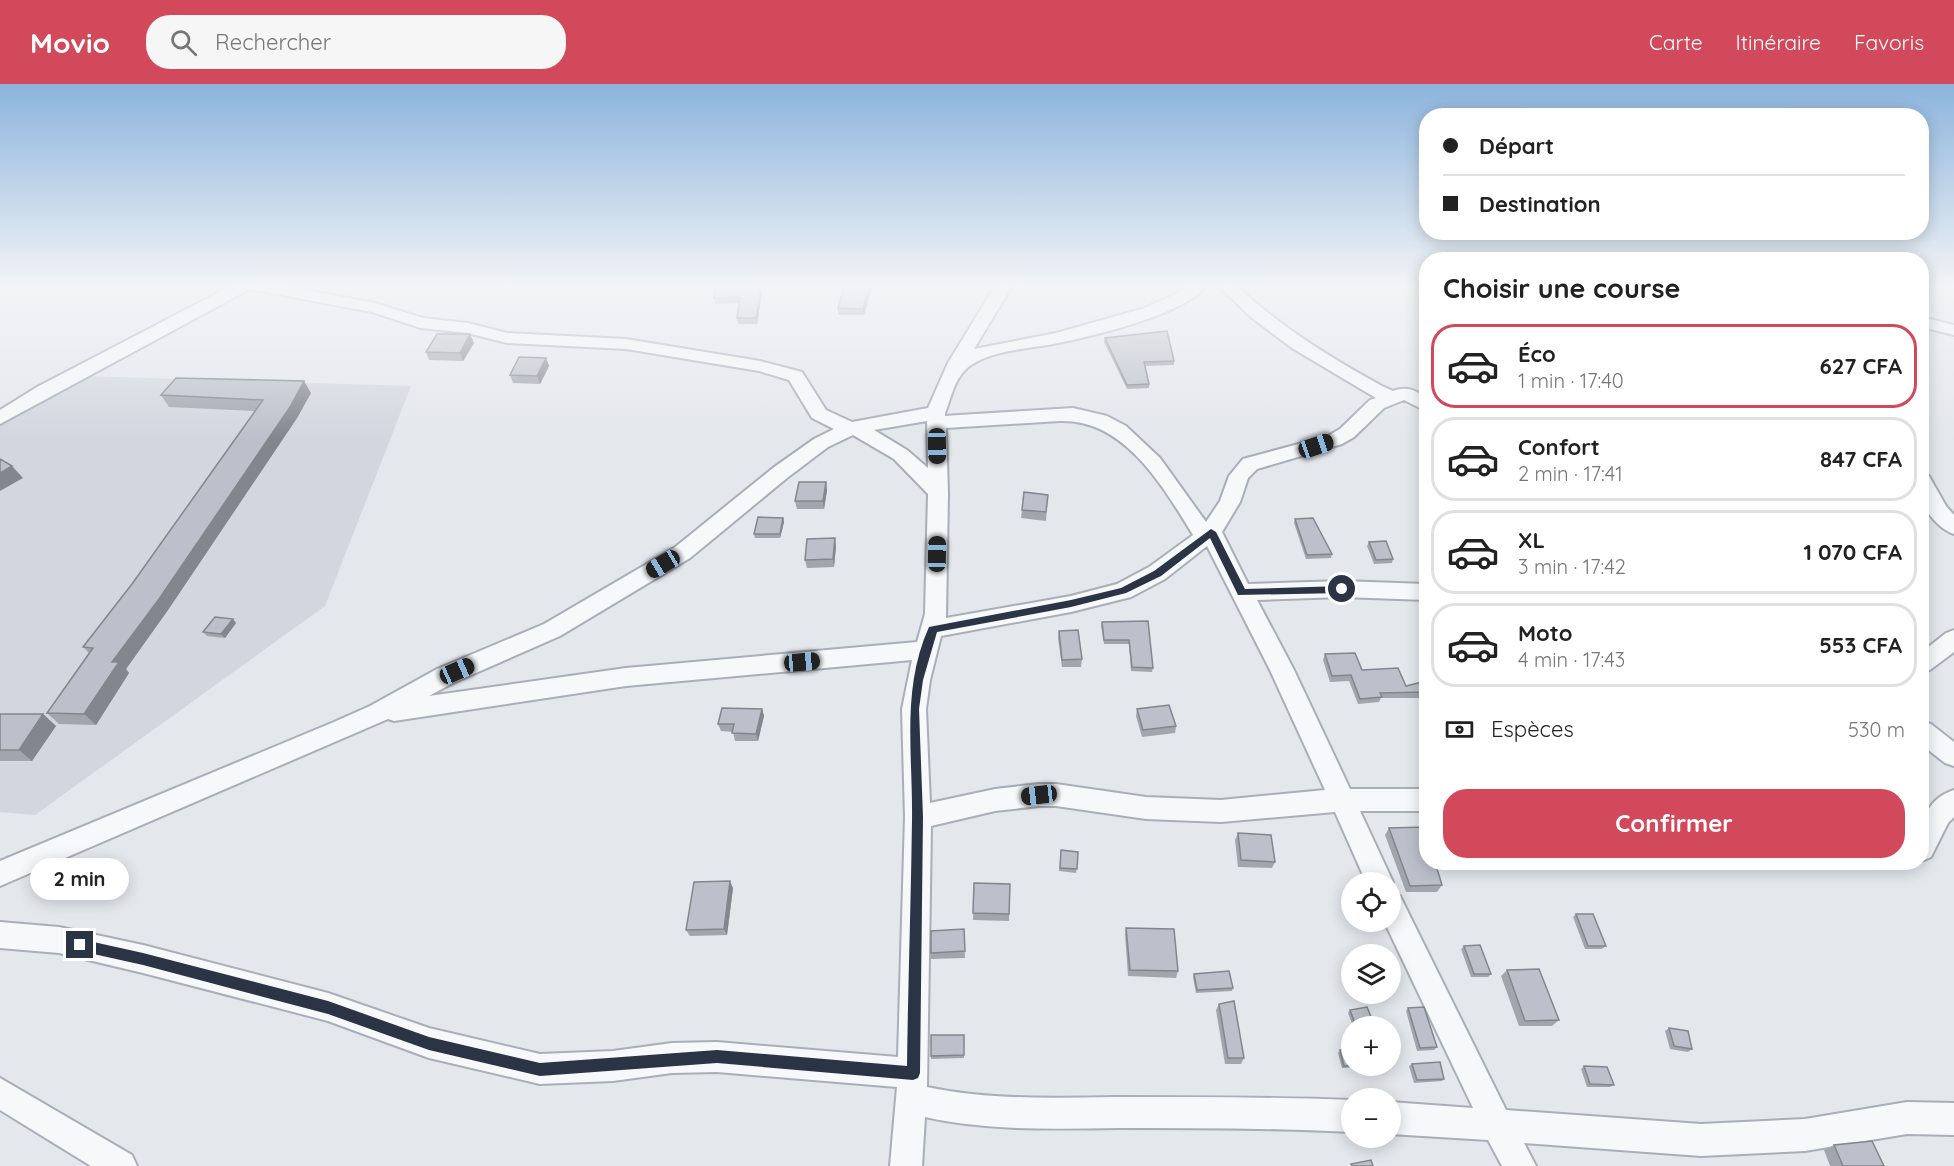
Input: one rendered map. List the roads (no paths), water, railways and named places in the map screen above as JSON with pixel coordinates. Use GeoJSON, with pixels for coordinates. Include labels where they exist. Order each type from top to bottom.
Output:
{"type":"FeatureCollection","features":[{"type":"Feature","properties":{"kind":"street"},"geometry":{"type":"LineString","coordinates":[[0,418],[44,391],[148,336]]}},
{"type":"Feature","properties":{"kind":"street"},"geometry":{"type":"LineString","coordinates":[[501,336],[626,344],[760,366],[796,376],[819,414],[893,447],[918,468],[939,493]]}},
{"type":"Feature","properties":{"kind":"street"},"geometry":{"type":"LineString","coordinates":[[906,1166],[913,1086],[918,817],[914,709],[918,680],[936,614],[939,493],[937,418],[944,390],[972,336]]}},
{"type":"Feature","properties":{"kind":"street"},"geometry":{"type":"LineString","coordinates":[[954,370],[983,351],[1063,336]]}},
{"type":"Feature","properties":{"kind":"street"},"geometry":{"type":"LineString","coordinates":[[1288,336],[1352,377],[1419,403]]}},
{"type":"Feature","properties":{"kind":"street"},"geometry":{"type":"LineString","coordinates":[[378,713],[626,677],[929,640],[1123,591],[1157,573],[1208,535],[1230,502],[1239,476],[1250,464],[1335,440],[1347,433],[1377,404],[1419,387]]}},
{"type":"Feature","properties":{"kind":"street"},"geometry":{"type":"LineString","coordinates":[[0,874],[378,713],[445,676],[552,630],[682,553],[802,456],[821,443],[853,428],[937,418],[1057,415],[1080,415],[1097,419],[1141,448],[1172,484],[1208,535],[1242,592],[1282,670],[1375,872]]}},
{"type":"Feature","properties":{"kind":"street"},"geometry":{"type":"LineString","coordinates":[[1929,494],[1938,511],[1954,527]]}},
{"type":"Feature","properties":{"kind":"street"},"geometry":{"type":"LineString","coordinates":[[1242,592],[1342,589],[1419,592]]}},
{"type":"Feature","properties":{"kind":"street"},"geometry":{"type":"LineString","coordinates":[[1929,658],[1954,639]]}},
{"type":"Feature","properties":{"kind":"street"},"geometry":{"type":"LineString","coordinates":[[1929,736],[1954,756]]}},
{"type":"Feature","properties":{"kind":"street"},"geometry":{"type":"LineString","coordinates":[[918,817],[995,800],[1039,795],[1056,795],[1146,808],[1221,811],[1340,800],[1419,800]]}},
{"type":"Feature","properties":{"kind":"street"},"geometry":{"type":"LineString","coordinates":[[1929,835],[1939,815],[1954,801]]}},
{"type":"Feature","properties":{"kind":"street"},"geometry":{"type":"LineString","coordinates":[[1401,928],[1497,1125],[1520,1166]]}},
{"type":"Feature","properties":{"kind":"street"},"geometry":{"type":"LineString","coordinates":[[0,936],[59,940],[143,959],[328,1007],[429,1043],[540,1069],[717,1057],[913,1086],[948,1108],[998,1113],[1282,1112],[1341,1115]]}},
{"type":"Feature","properties":{"kind":"street"},"geometry":{"type":"LineString","coordinates":[[0,1094],[121,1166]]}},
{"type":"Feature","properties":{"kind":"street"},"geometry":{"type":"LineString","coordinates":[[1401,1120],[1701,1140],[1804,1135],[1907,1118],[1954,1119]]}}]}
